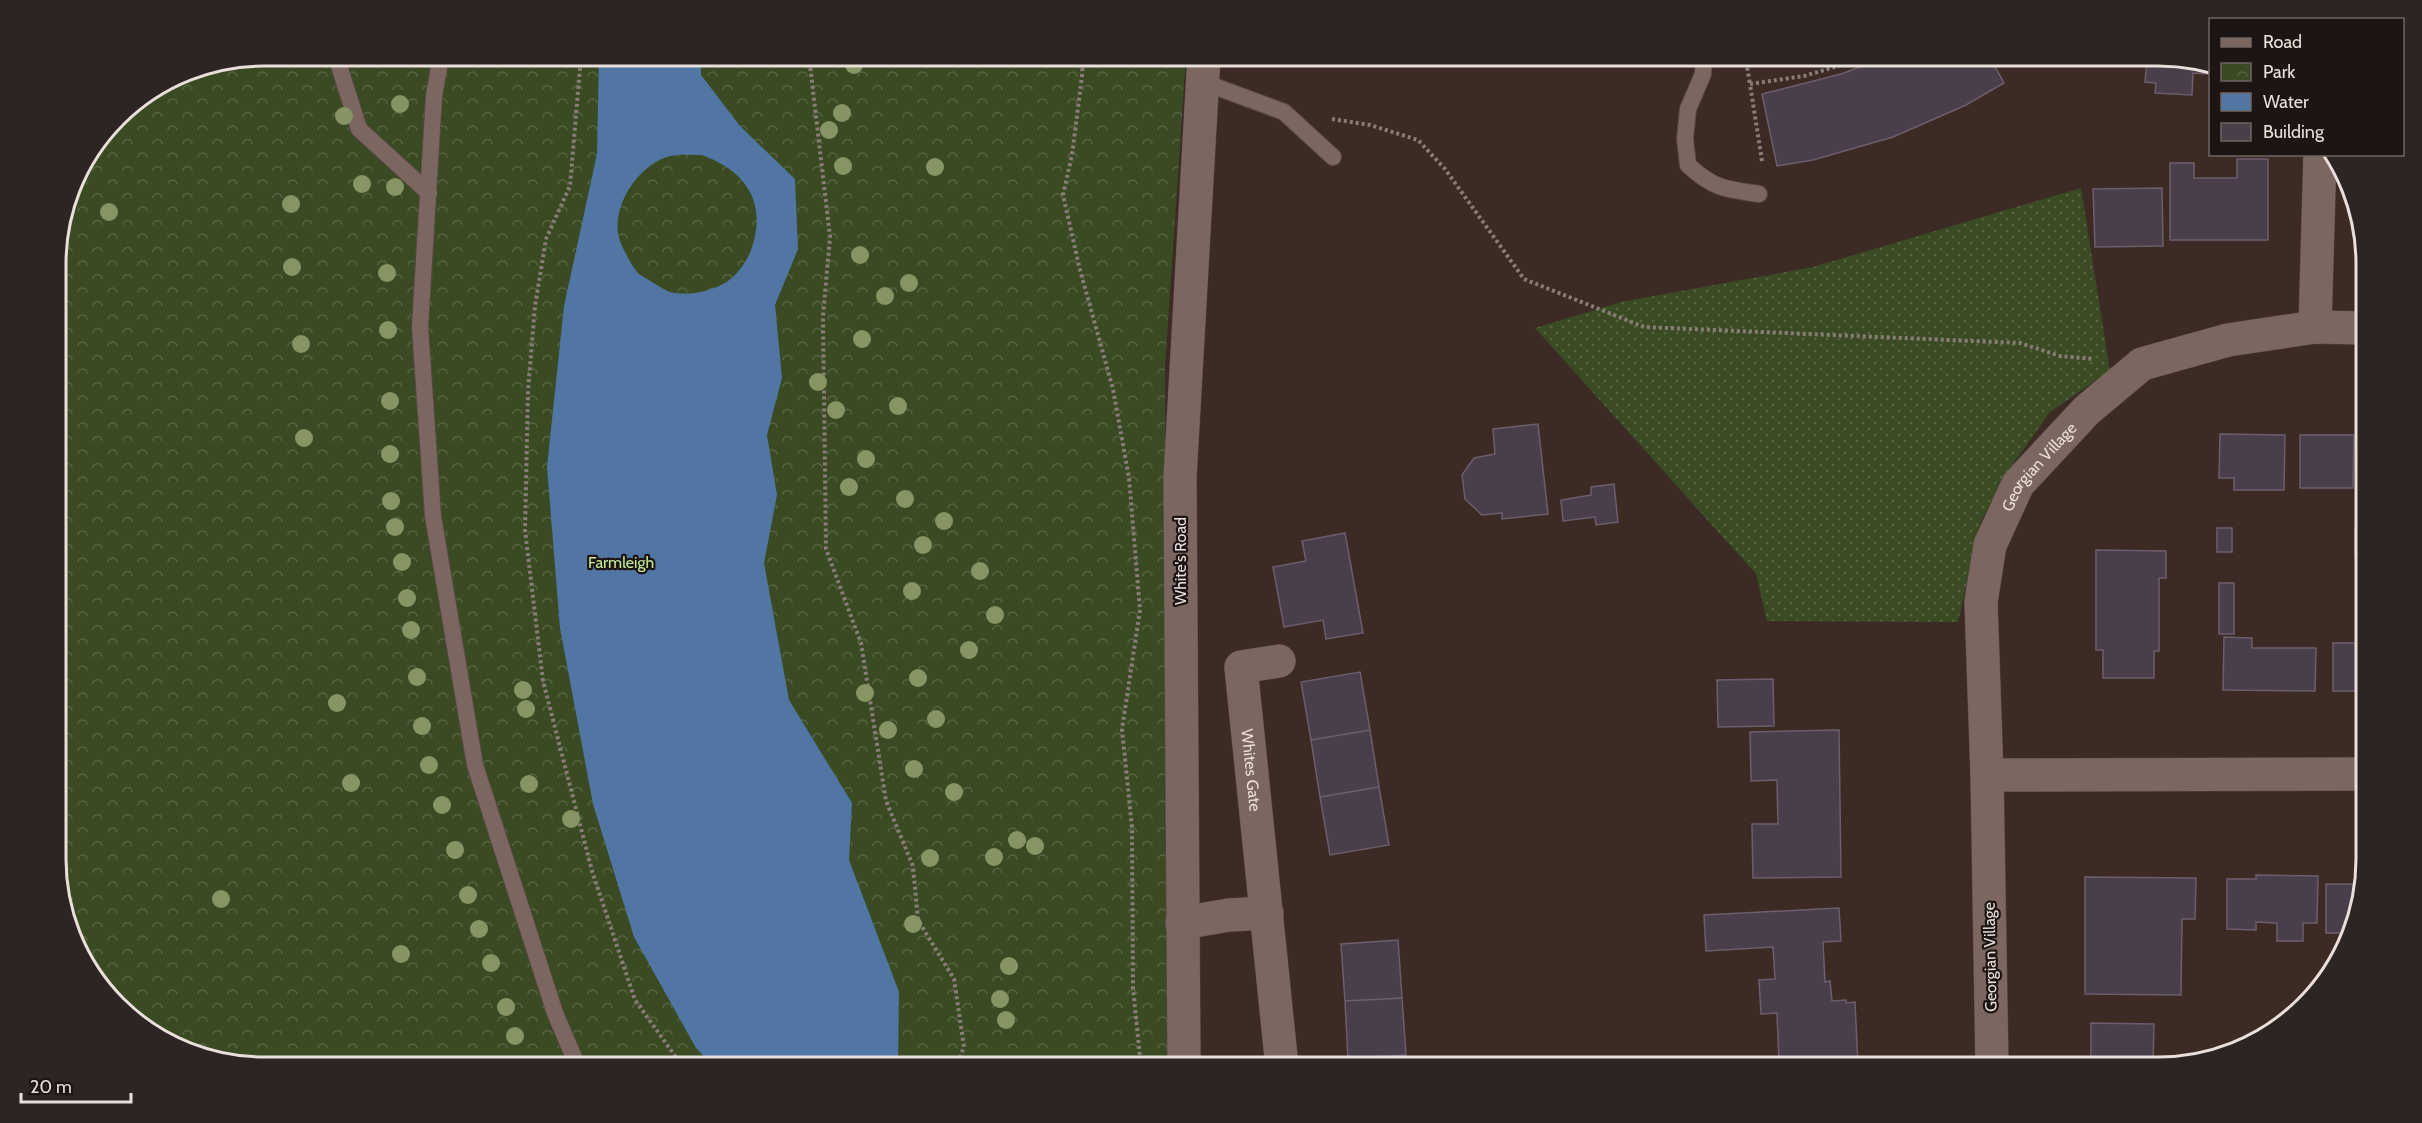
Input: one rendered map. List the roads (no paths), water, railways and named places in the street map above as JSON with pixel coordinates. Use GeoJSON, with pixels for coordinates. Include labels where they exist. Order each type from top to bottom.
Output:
{"type":"FeatureCollection","features":[{"type":"Feature","properties":{"kind":"street","name":"White's Road"},"geometry":{"type":"LineString","coordinates":[[1184,1057],[1180,477],[1204,69]]}},
{"type":"Feature","properties":{"kind":"street"},"geometry":{"type":"LineString","coordinates":[[2316,327],[2320,156]]}},
{"type":"Feature","properties":{"kind":"street","name":"Georgian Village"},"geometry":{"type":"LineString","coordinates":[[1992,1057],[1987,775],[1981,602],[1990,545],[2018,484],[2087,410],[2142,364],[2228,340],[2316,327],[2356,328]]}},
{"type":"Feature","properties":{"kind":"street","name":"Whites Gate"},"geometry":{"type":"LineString","coordinates":[[1279,661],[1241,667],[1281,1057]]}},
{"type":"Feature","properties":{"kind":"street"},"geometry":{"type":"LineString","coordinates":[[1987,775],[2356,774]]}},
{"type":"Feature","properties":{"kind":"street"},"geometry":{"type":"LineString","coordinates":[[1182,923],[1229,915],[1267,913]]}},
{"type":"Feature","properties":{"kind":"lane"},"geometry":{"type":"LineString","coordinates":[[339,66],[359,129],[429,193]]}},
{"type":"Feature","properties":{"kind":"lane"},"geometry":{"type":"LineString","coordinates":[[439,66],[434,96],[420,327],[433,516],[475,765],[555,1013],[574,1057]]}},
{"type":"Feature","properties":{"kind":"lane"},"geometry":{"type":"LineString","coordinates":[[1703,66],[1703,74],[1688,108],[1685,139],[1688,165],[1706,181],[1722,189],[1759,194]]}},
{"type":"Feature","properties":{"kind":"lane"},"geometry":{"type":"LineString","coordinates":[[1204,69],[1284,112],[1333,157]]}},
{"type":"Feature","properties":{"kind":"water"},"geometry":{"type":"Polygon","coordinates":[[[599,66],[701,66],[701,75],[740,126],[795,179],[798,249],[775,305],[782,378],[767,435],[777,495],[764,563],[789,700],[852,803],[849,860],[899,992],[898,1057],[705,1057],[696,1048],[634,937],[593,804],[560,628],[547,467],[564,306],[597,154],[599,66]],[[678,155],[658,161],[636,180],[621,205],[618,233],[629,260],[639,274],[670,292],[683,294],[698,293],[723,284],[740,269],[751,250],[757,218],[755,204],[749,191],[731,170],[702,155],[678,155]]]}},
{"type":"Feature","properties":{"kind":"park label","name":"Farmleigh"},"geometry":{"type":"Point","coordinates":[621,562]}}]}
